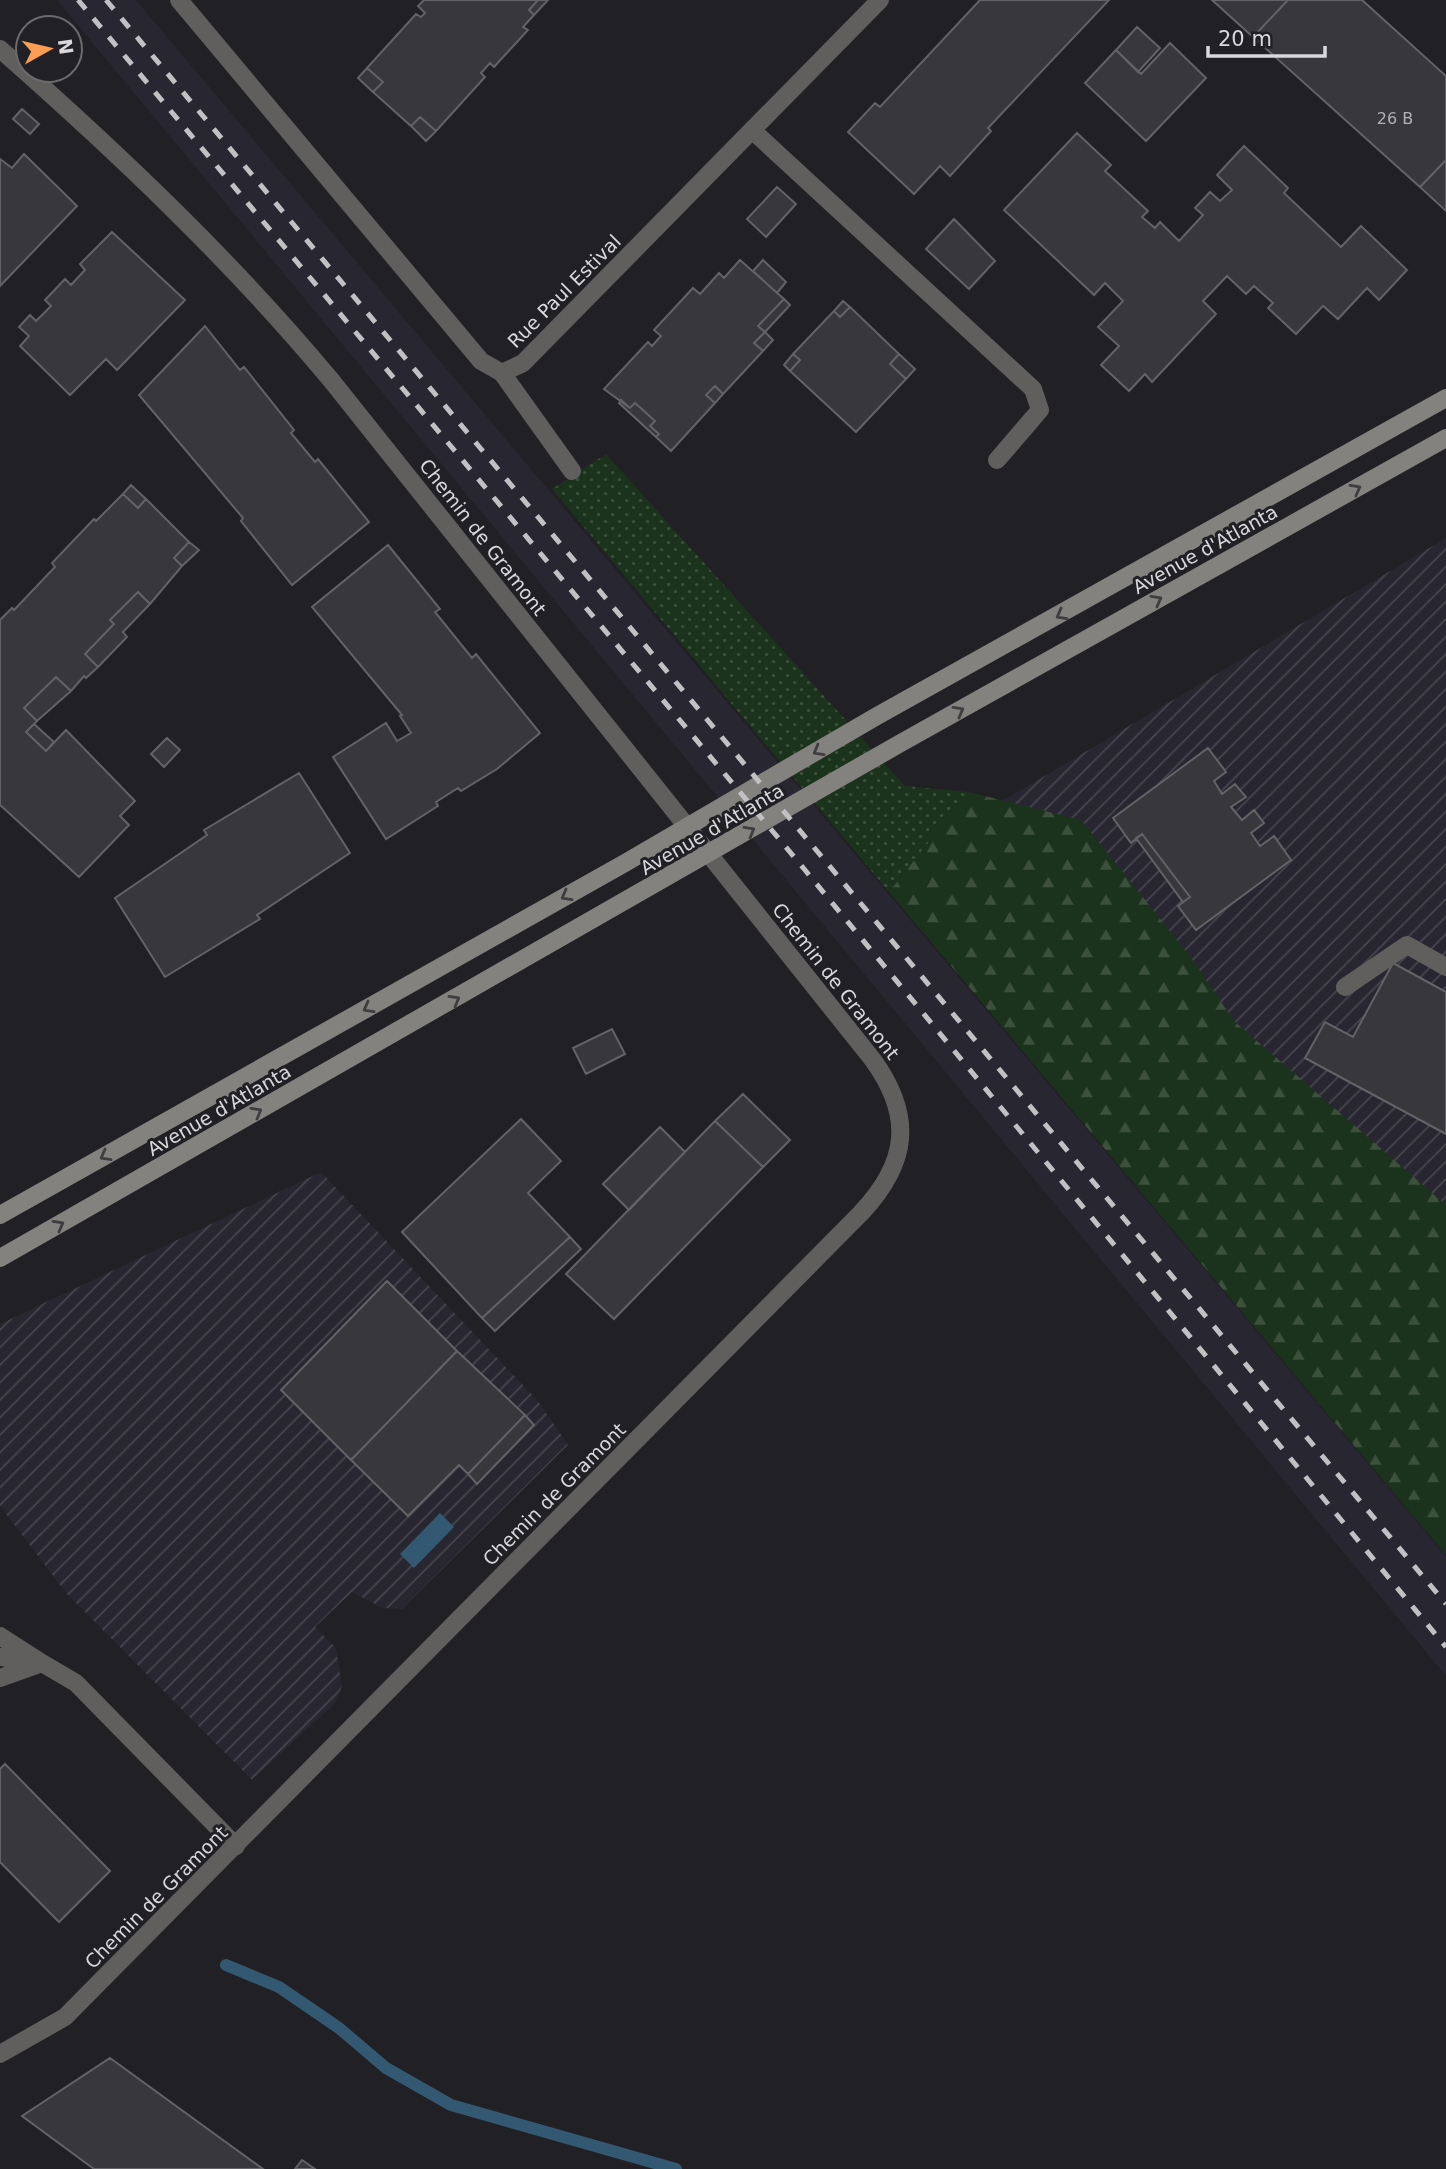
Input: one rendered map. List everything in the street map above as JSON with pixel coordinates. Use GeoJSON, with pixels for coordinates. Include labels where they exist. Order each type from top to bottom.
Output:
{"type":"FeatureCollection","features":[{"type":"Feature","properties":{"kind":"main road","name":"Avenue d'Atlanta"},"geometry":{"type":"LineString","coordinates":[[0,1215],[625,863],[877,716],[1446,398]]}},
{"type":"Feature","properties":{"kind":"main road","name":"Avenue d'Atlanta"},"geometry":{"type":"LineString","coordinates":[[0,1258],[648,890],[899,744],[1446,438]]}},
{"type":"Feature","properties":{"kind":"street","name":"Rue Paul Estival"},"geometry":{"type":"LineString","coordinates":[[178,0],[481,361],[502,373],[523,363],[880,0]]}},
{"type":"Feature","properties":{"kind":"street","name":"Chemin de Gramont"},"geometry":{"type":"LineString","coordinates":[[0,49],[171,206],[296,338],[873,1060],[889,1082],[899,1118],[900,1139],[897,1158],[880,1193],[65,2017],[0,2054]]}},
{"type":"Feature","properties":{"kind":"street"},"geometry":{"type":"LineString","coordinates":[[753,131],[1033,389],[1040,410],[997,460]]}},
{"type":"Feature","properties":{"kind":"street"},"geometry":{"type":"LineString","coordinates":[[502,373],[572,471]]}},
{"type":"Feature","properties":{"kind":"street"},"geometry":{"type":"LineString","coordinates":[[1345,987],[1407,945],[1446,967]]}},
{"type":"Feature","properties":{"kind":"street"},"geometry":{"type":"LineString","coordinates":[[0,1636],[76,1683],[236,1846]]}},
{"type":"Feature","properties":{"kind":"street"},"geometry":{"type":"LineString","coordinates":[[0,1657],[42,1664]]}},
{"type":"Feature","properties":{"kind":"street"},"geometry":{"type":"LineString","coordinates":[[0,1678],[42,1664]]}},
{"type":"Feature","properties":{"kind":"shaded area"},"geometry":{"type":"Polygon","coordinates":[[[57,0],[136,0],[1446,1556],[1446,1676],[84,33],[84,14],[69,14],[57,0]]]}},
{"type":"Feature","properties":{"kind":"shaded area"},"geometry":{"type":"Polygon","coordinates":[[[1446,538],[1446,1215],[935,841],[1446,538]]]}},
{"type":"Feature","properties":{"kind":"shaded area"},"geometry":{"type":"Polygon","coordinates":[[[321,1172],[538,1401],[568,1445],[402,1609],[382,1608],[352,1592],[315,1627],[336,1648],[342,1687],[334,1704],[252,1780],[67,1594],[0,1506],[0,1324],[321,1172]]]}},
{"type":"Feature","properties":{"kind":"green space"},"geometry":{"type":"Polygon","coordinates":[[[606,454],[905,786],[969,792],[889,892],[552,489],[606,454]]]}},
{"type":"Feature","properties":{"kind":"green space"},"geometry":{"type":"Polygon","coordinates":[[[969,792],[1081,820],[1189,955],[1234,1021],[1446,1205],[1446,1555],[889,892],[969,792]]]}},
{"type":"Feature","properties":{"kind":"water"},"geometry":{"type":"Polygon","coordinates":[[[440,1513],[454,1527],[414,1568],[400,1554],[440,1513]]]}},
{"type":"Feature","properties":{"kind":"building"},"geometry":{"type":"Polygon","coordinates":[[[424,0],[538,0],[529,10],[534,15],[523,27],[528,30],[494,67],[490,63],[481,73],[485,77],[436,131],[420,117],[411,126],[373,92],[383,82],[367,68],[416,14],[421,17],[425,13],[418,6],[424,0]]]}},
{"type":"Feature","properties":{"kind":"building"},"geometry":{"type":"Polygon","coordinates":[[[538,0],[548,0],[534,15],[529,10],[538,0]]]}},
{"type":"Feature","properties":{"kind":"building"},"geometry":{"type":"Polygon","coordinates":[[[980,0],[1109,0],[988,128],[991,131],[950,176],[940,166],[914,194],[848,132],[875,103],[880,107],[980,0]]]}},
{"type":"Feature","properties":{"kind":"building"},"geometry":{"type":"Polygon","coordinates":[[[1212,0],[1288,0],[1253,37],[1212,0]]]}},
{"type":"Feature","properties":{"kind":"building"},"geometry":{"type":"Polygon","coordinates":[[[1288,0],[1362,0],[1446,76],[1446,160],[1420,187],[1253,37],[1288,0]]]}},
{"type":"Feature","properties":{"kind":"building"},"geometry":{"type":"Polygon","coordinates":[[[1137,27],[1160,48],[1138,72],[1116,50],[1137,27]]]}},
{"type":"Feature","properties":{"kind":"building"},"geometry":{"type":"Polygon","coordinates":[[[1170,43],[1206,78],[1146,141],[1085,83],[1116,50],[1141,74],[1170,43]]]}},
{"type":"Feature","properties":{"kind":"building"},"geometry":{"type":"Polygon","coordinates":[[[367,68],[383,82],[373,92],[358,78],[367,68]]]}},
{"type":"Feature","properties":{"kind":"building"},"geometry":{"type":"Polygon","coordinates":[[[22,109],[39,124],[30,134],[13,119],[22,109]]]}},
{"type":"Feature","properties":{"kind":"building"},"geometry":{"type":"Polygon","coordinates":[[[420,117],[436,131],[426,141],[411,126],[420,117]]]}},
{"type":"Feature","properties":{"kind":"building"},"geometry":{"type":"Polygon","coordinates":[[[1077,133],[1111,165],[1105,171],[1148,211],[1142,217],[1155,228],[1160,222],[1179,241],[1203,215],[1195,208],[1210,192],[1220,201],[1232,190],[1217,175],[1244,146],[1288,188],[1284,193],[1341,247],[1361,226],[1407,270],[1379,300],[1367,288],[1338,319],[1323,306],[1296,334],[1268,308],[1273,303],[1254,286],[1246,294],[1227,276],[1203,301],[1216,314],[1152,382],[1145,374],[1129,391],[1101,365],[1119,346],[1098,327],[1123,301],[1105,283],[1094,295],[1004,210],[1077,133]]]}},
{"type":"Feature","properties":{"kind":"building"},"geometry":{"type":"Polygon","coordinates":[[[24,154],[77,206],[0,286],[0,159],[12,168],[24,154]]]}},
{"type":"Feature","properties":{"kind":"building"},"geometry":{"type":"Polygon","coordinates":[[[1446,160],[1446,211],[1420,187],[1446,160]]]}},
{"type":"Feature","properties":{"kind":"building"},"geometry":{"type":"Polygon","coordinates":[[[777,187],[796,204],[766,237],[747,219],[777,187]]]}},
{"type":"Feature","properties":{"kind":"building"},"geometry":{"type":"Polygon","coordinates":[[[954,219],[995,261],[969,289],[926,249],[954,219]]]}},
{"type":"Feature","properties":{"kind":"building"},"geometry":{"type":"Polygon","coordinates":[[[112,232],[185,300],[117,370],[106,359],[70,395],[20,346],[29,336],[19,327],[30,315],[36,321],[51,306],[45,300],[65,279],[71,285],[85,270],[80,264],[112,232]]]}},
{"type":"Feature","properties":{"kind":"building"},"geometry":{"type":"Polygon","coordinates":[[[740,260],[784,299],[758,326],[765,332],[754,343],[763,351],[723,394],[715,386],[706,395],[715,403],[671,451],[656,437],[659,434],[650,426],[655,421],[635,403],[630,408],[604,389],[648,342],[652,346],[661,336],[654,330],[693,288],[700,294],[719,273],[724,278],[740,260]]]}},
{"type":"Feature","properties":{"kind":"building"},"geometry":{"type":"Polygon","coordinates":[[[763,260],[786,282],[777,293],[753,271],[763,260]]]}},
{"type":"Feature","properties":{"kind":"building"},"geometry":{"type":"Polygon","coordinates":[[[784,299],[790,305],[765,332],[758,326],[784,299]]]}},
{"type":"Feature","properties":{"kind":"building"},"geometry":{"type":"Polygon","coordinates":[[[843,301],[850,307],[840,317],[834,311],[843,301]]]}},
{"type":"Feature","properties":{"kind":"building"},"geometry":{"type":"Polygon","coordinates":[[[850,307],[899,354],[890,364],[906,379],[856,432],[790,371],[800,360],[793,354],[834,311],[840,317],[850,307]]]}},
{"type":"Feature","properties":{"kind":"building"},"geometry":{"type":"Polygon","coordinates":[[[205,326],[240,370],[244,367],[294,430],[291,433],[315,462],[318,459],[369,522],[292,585],[241,521],[243,518],[139,395],[205,326]]]}},
{"type":"Feature","properties":{"kind":"building"},"geometry":{"type":"Polygon","coordinates":[[[765,332],[773,340],[763,351],[754,343],[765,332]]]}},
{"type":"Feature","properties":{"kind":"building"},"geometry":{"type":"Polygon","coordinates":[[[793,354],[800,360],[790,371],[784,365],[793,354]]]}},
{"type":"Feature","properties":{"kind":"building"},"geometry":{"type":"Polygon","coordinates":[[[899,354],[915,369],[906,379],[890,364],[899,354]]]}},
{"type":"Feature","properties":{"kind":"building"},"geometry":{"type":"Polygon","coordinates":[[[715,386],[723,394],[715,403],[706,395],[715,386]]]}},
{"type":"Feature","properties":{"kind":"building"},"geometry":{"type":"Polygon","coordinates":[[[621,400],[630,408],[635,403],[655,421],[650,426],[659,434],[656,437],[619,403],[621,400]]]}},
{"type":"Feature","properties":{"kind":"building"},"geometry":{"type":"Polygon","coordinates":[[[131,485],[146,499],[138,508],[123,494],[131,485]]]}},
{"type":"Feature","properties":{"kind":"building"},"geometry":{"type":"Polygon","coordinates":[[[123,494],[138,508],[146,499],[189,542],[174,558],[182,566],[150,604],[138,592],[110,620],[114,624],[85,654],[98,667],[86,678],[84,676],[71,691],[56,677],[24,708],[37,721],[26,732],[46,751],[66,730],[135,801],[120,816],[129,825],[79,877],[0,805],[0,620],[12,608],[14,610],[55,567],[52,563],[94,519],[96,521],[123,494]]]}},
{"type":"Feature","properties":{"kind":"building"},"geometry":{"type":"Polygon","coordinates":[[[189,542],[199,550],[182,566],[174,558],[189,542]]]}},
{"type":"Feature","properties":{"kind":"building"},"geometry":{"type":"Polygon","coordinates":[[[388,545],[440,609],[435,612],[472,658],[476,654],[540,733],[497,769],[461,791],[458,788],[436,802],[438,806],[386,839],[333,757],[386,723],[397,741],[411,733],[400,716],[402,715],[312,607],[388,545]]]}},
{"type":"Feature","properties":{"kind":"building"},"geometry":{"type":"Polygon","coordinates":[[[138,592],[150,604],[123,632],[127,637],[98,667],[85,654],[114,624],[110,620],[138,592]]]}},
{"type":"Feature","properties":{"kind":"building"},"geometry":{"type":"Polygon","coordinates":[[[56,677],[71,691],[37,721],[24,708],[56,677]]]}},
{"type":"Feature","properties":{"kind":"building"},"geometry":{"type":"Polygon","coordinates":[[[34,724],[54,742],[46,751],[26,732],[34,724]]]}},
{"type":"Feature","properties":{"kind":"building"},"geometry":{"type":"Polygon","coordinates":[[[167,738],[180,750],[164,767],[151,754],[167,738]]]}},
{"type":"Feature","properties":{"kind":"building"},"geometry":{"type":"Polygon","coordinates":[[[1208,748],[1226,772],[1214,781],[1222,794],[1235,784],[1246,797],[1231,807],[1242,820],[1254,810],[1264,823],[1251,833],[1260,846],[1274,836],[1291,860],[1196,930],[1178,906],[1190,897],[1142,834],[1131,843],[1113,818],[1208,748]]]}},
{"type":"Feature","properties":{"kind":"building"},"geometry":{"type":"Polygon","coordinates":[[[299,773],[350,853],[257,915],[260,919],[165,977],[115,898],[207,835],[204,830],[299,773]]]}},
{"type":"Feature","properties":{"kind":"building"},"geometry":{"type":"Polygon","coordinates":[[[1142,834],[1190,897],[1183,902],[1136,838],[1142,834]]]}},
{"type":"Feature","properties":{"kind":"building"},"geometry":{"type":"Polygon","coordinates":[[[1393,963],[1446,992],[1446,1134],[1305,1058],[1325,1022],[1353,1037],[1393,963]]]}},
{"type":"Feature","properties":{"kind":"building"},"geometry":{"type":"Polygon","coordinates":[[[612,1029],[625,1054],[586,1074],[573,1048],[612,1029]]]}},
{"type":"Feature","properties":{"kind":"building"},"geometry":{"type":"Polygon","coordinates":[[[743,1094],[790,1140],[763,1167],[715,1121],[743,1094]]]}},
{"type":"Feature","properties":{"kind":"building"},"geometry":{"type":"Polygon","coordinates":[[[521,1119],[561,1161],[528,1193],[570,1237],[482,1318],[402,1232],[521,1119]]]}},
{"type":"Feature","properties":{"kind":"building"},"geometry":{"type":"Polygon","coordinates":[[[715,1121],[763,1167],[614,1319],[566,1274],[715,1121]]]}},
{"type":"Feature","properties":{"kind":"building"},"geometry":{"type":"Polygon","coordinates":[[[660,1127],[685,1152],[629,1210],[603,1184],[660,1127]]]}},
{"type":"Feature","properties":{"kind":"building"},"geometry":{"type":"Polygon","coordinates":[[[570,1237],[581,1249],[495,1331],[482,1318],[570,1237]]]}},
{"type":"Feature","properties":{"kind":"building"},"geometry":{"type":"Polygon","coordinates":[[[387,1281],[457,1351],[351,1460],[281,1390],[387,1281]]]}},
{"type":"Feature","properties":{"kind":"building"},"geometry":{"type":"Polygon","coordinates":[[[457,1351],[525,1415],[468,1474],[459,1465],[408,1516],[351,1460],[457,1351]]]}},
{"type":"Feature","properties":{"kind":"building"},"geometry":{"type":"Polygon","coordinates":[[[525,1415],[534,1425],[477,1484],[468,1474],[525,1415]]]}},
{"type":"Feature","properties":{"kind":"building"},"geometry":{"type":"Polygon","coordinates":[[[5,1764],[110,1871],[59,1922],[0,1862],[0,1769],[5,1764]]]}},
{"type":"Feature","properties":{"kind":"building"},"geometry":{"type":"Polygon","coordinates":[[[110,2058],[263,2169],[94,2169],[22,2116],[110,2058]]]}},
{"type":"Feature","properties":{"kind":"building"},"geometry":{"type":"Polygon","coordinates":[[[302,2160],[315,2169],[295,2169],[302,2160]]]}},
{"type":"Feature","properties":{"kind":"waterway"},"geometry":{"type":"LineString","coordinates":[[226,1965],[279,1987],[339,2028],[386,2068],[451,2105],[676,2169]]}},
{"type":"Feature","properties":{"kind":"railway"},"geometry":{"type":"LineString","coordinates":[[78,0],[805,870],[1446,1647]]}},
{"type":"Feature","properties":{"kind":"railway"},"geometry":{"type":"LineString","coordinates":[[106,0],[1446,1604]]}}]}
